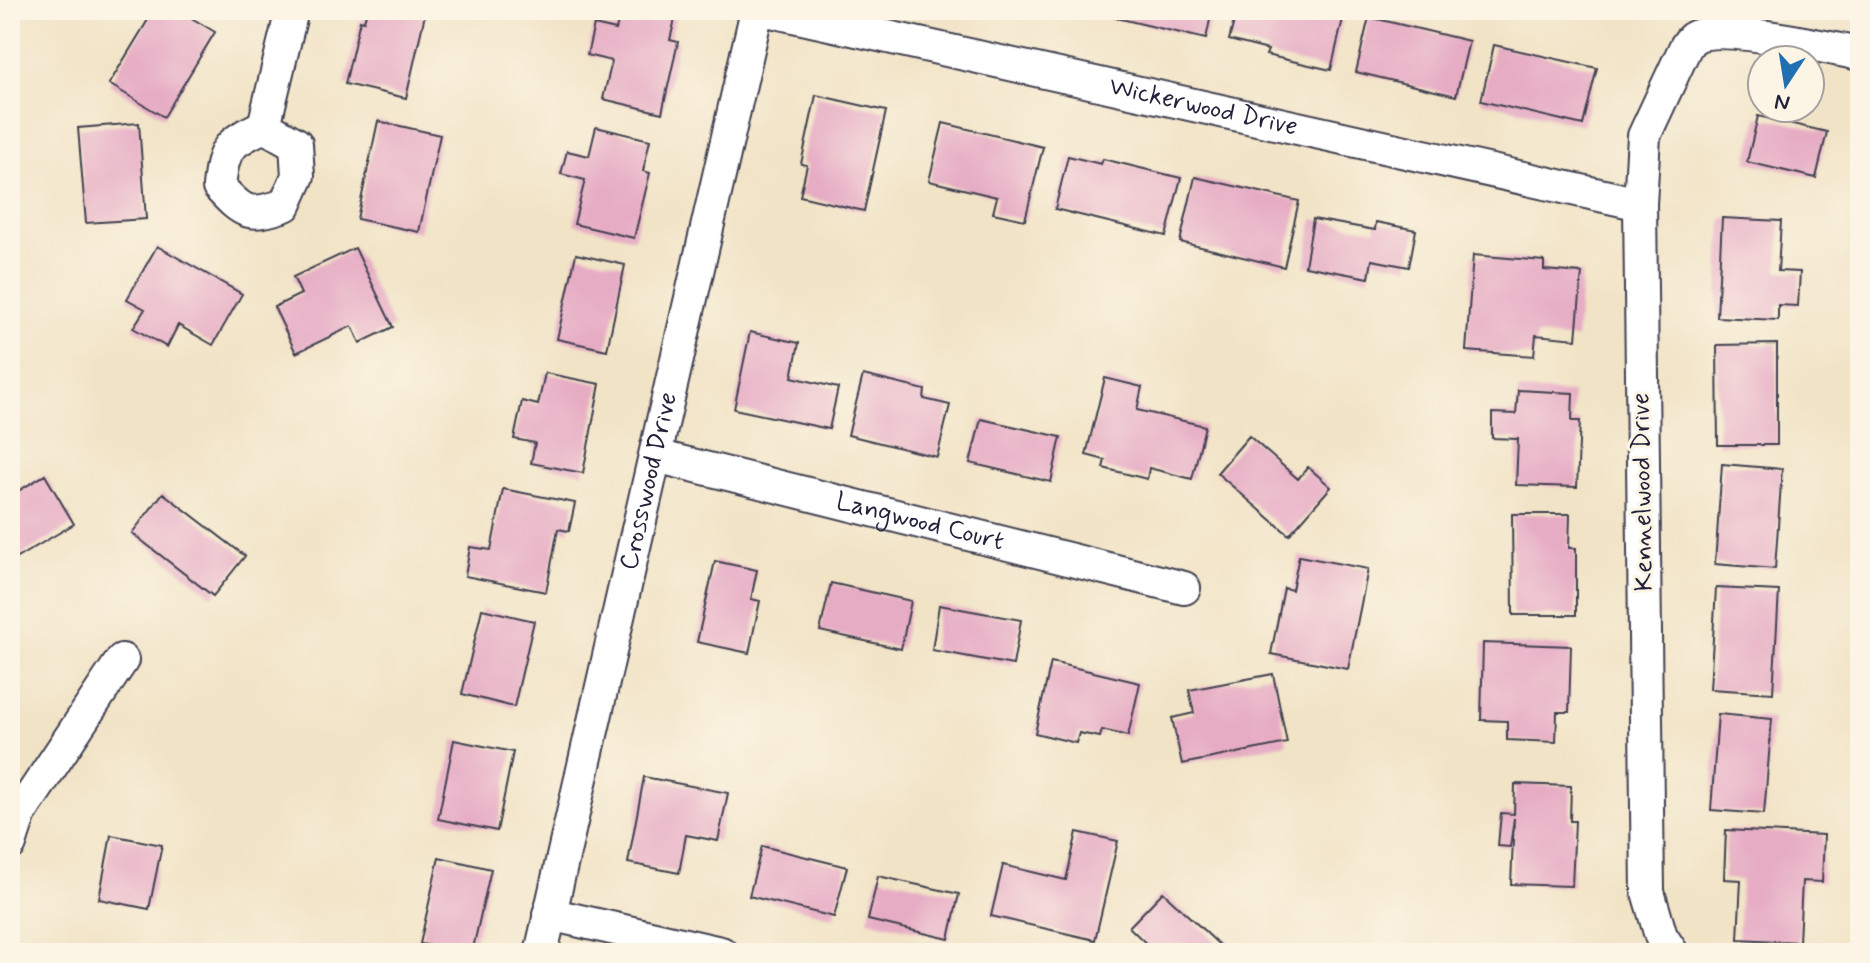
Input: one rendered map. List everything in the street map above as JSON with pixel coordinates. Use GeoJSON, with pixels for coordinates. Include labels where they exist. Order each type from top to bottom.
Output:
{"type":"FeatureCollection","features":[{"type":"Feature","properties":{"kind":"street"},"geometry":{"type":"LineString","coordinates":[[264,126],[292,10]]}},
{"type":"Feature","properties":{"kind":"street","name":"Crosswood Drive"},"geometry":{"type":"LineString","coordinates":[[541,953],[757,10]]}},
{"type":"Feature","properties":{"kind":"street","name":"Wickerwood Drive"},"geometry":{"type":"LineString","coordinates":[[766,10],[1640,204]]}},
{"type":"Feature","properties":{"kind":"street","name":"Kennelwood Drive"},"geometry":{"type":"LineString","coordinates":[[1672,953],[1661,936],[1648,892],[1640,204],[1644,136],[1685,48],[1693,38],[1756,34],[1860,54]]}},
{"type":"Feature","properties":{"kind":"street","name":"Langwood Court"},"geometry":{"type":"LineString","coordinates":[[656,456],[1184,588]]}},
{"type":"Feature","properties":{"kind":"street"},"geometry":{"type":"LineString","coordinates":[[10,844],[20,813],[122,660]]}},
{"type":"Feature","properties":{"kind":"street"},"geometry":{"type":"LineString","coordinates":[[549,914],[721,953]]}},
{"type":"Feature","properties":{"kind":"building"},"geometry":{"type":"Polygon","coordinates":[[[154,10],[178,10],[215,32],[164,117],[109,84],[154,10]]]}},
{"type":"Feature","properties":{"kind":"building"},"geometry":{"type":"Polygon","coordinates":[[[367,10],[426,10],[406,98],[345,84],[360,20],[364,21],[367,10]]]}},
{"type":"Feature","properties":{"kind":"building"},"geometry":{"type":"Polygon","coordinates":[[[621,10],[636,10],[675,19],[670,40],[678,42],[662,113],[603,99],[612,61],[587,55],[594,25],[616,30],[621,10]]]}},
{"type":"Feature","properties":{"kind":"building"},"geometry":{"type":"Polygon","coordinates":[[[1105,10],[1212,10],[1206,39],[1104,15],[1105,10]]]}},
{"type":"Feature","properties":{"kind":"building"},"geometry":{"type":"Polygon","coordinates":[[[1237,10],[1345,10],[1331,70],[1266,55],[1268,50],[1229,40],[1237,10]]]}},
{"type":"Feature","properties":{"kind":"building"},"geometry":{"type":"Polygon","coordinates":[[[1369,17],[1469,41],[1456,96],[1356,72],[1369,17]]]}},
{"type":"Feature","properties":{"kind":"building"},"geometry":{"type":"Polygon","coordinates":[[[1494,45],[1597,68],[1583,125],[1481,101],[1494,45]]]}},
{"type":"Feature","properties":{"kind":"building"},"geometry":{"type":"Polygon","coordinates":[[[816,95],[886,111],[864,211],[800,196],[807,165],[801,164],[816,95]]]}},
{"type":"Feature","properties":{"kind":"building"},"geometry":{"type":"Polygon","coordinates":[[[378,121],[440,135],[419,232],[357,219],[378,121]]]}},
{"type":"Feature","properties":{"kind":"building"},"geometry":{"type":"Polygon","coordinates":[[[139,123],[146,219],[86,223],[78,128],[139,123]]]}},
{"type":"Feature","properties":{"kind":"building"},"geometry":{"type":"Polygon","coordinates":[[[943,123],[1043,147],[1025,220],[993,213],[997,197],[929,181],[943,123]]]}},
{"type":"Feature","properties":{"kind":"building"},"geometry":{"type":"Polygon","coordinates":[[[1756,124],[1792,124],[1827,132],[1816,178],[1747,162],[1756,124]]]}},
{"type":"Feature","properties":{"kind":"building"},"geometry":{"type":"Polygon","coordinates":[[[596,127],[650,140],[643,171],[650,173],[634,238],[574,224],[585,180],[561,174],[567,151],[589,156],[596,127]]]}},
{"type":"Feature","properties":{"kind":"building"},"geometry":{"type":"Polygon","coordinates":[[[1068,156],[1101,164],[1103,159],[1181,178],[1166,236],[1055,209],[1068,156]]]}},
{"type":"Feature","properties":{"kind":"building"},"geometry":{"type":"Polygon","coordinates":[[[1195,177],[1299,201],[1284,267],[1180,242],[1195,177]]]}},
{"type":"Feature","properties":{"kind":"building"},"geometry":{"type":"Polygon","coordinates":[[[1722,218],[1781,221],[1778,271],[1800,272],[1798,306],[1778,305],[1778,320],[1717,317],[1722,218]]]}},
{"type":"Feature","properties":{"kind":"building"},"geometry":{"type":"Polygon","coordinates":[[[1313,219],[1375,230],[1376,222],[1416,230],[1409,267],[1372,260],[1369,278],[1305,266],[1313,219]]]}},
{"type":"Feature","properties":{"kind":"building"},"geometry":{"type":"Polygon","coordinates":[[[157,246],[242,294],[213,345],[178,325],[167,347],[133,328],[145,309],[127,299],[157,246]]]}},
{"type":"Feature","properties":{"kind":"building"},"geometry":{"type":"Polygon","coordinates":[[[355,248],[393,327],[360,343],[352,326],[296,353],[274,307],[301,294],[293,277],[355,248]]]}},
{"type":"Feature","properties":{"kind":"building"},"geometry":{"type":"Polygon","coordinates":[[[576,254],[625,265],[607,350],[557,339],[576,254]]]}},
{"type":"Feature","properties":{"kind":"building"},"geometry":{"type":"Polygon","coordinates":[[[1473,255],[1544,261],[1544,270],[1582,273],[1576,339],[1536,335],[1534,356],[1466,351],[1473,255]]]}},
{"type":"Feature","properties":{"kind":"building"},"geometry":{"type":"Polygon","coordinates":[[[750,332],[799,343],[792,377],[838,388],[829,429],[734,409],[750,332]]]}},
{"type":"Feature","properties":{"kind":"building"},"geometry":{"type":"Polygon","coordinates":[[[1777,344],[1777,445],[1718,445],[1717,345],[1777,344]]]}},
{"type":"Feature","properties":{"kind":"building"},"geometry":{"type":"Polygon","coordinates":[[[545,373],[600,384],[583,473],[531,463],[535,443],[514,439],[522,401],[538,405],[545,373]]]}},
{"type":"Feature","properties":{"kind":"building"},"geometry":{"type":"Polygon","coordinates":[[[863,375],[925,390],[924,399],[950,405],[937,457],[848,435],[863,375]]]}},
{"type":"Feature","properties":{"kind":"building"},"geometry":{"type":"Polygon","coordinates":[[[1105,378],[1142,387],[1137,410],[1205,426],[1192,479],[1149,468],[1147,479],[1103,468],[1105,460],[1086,455],[1105,378]]]}},
{"type":"Feature","properties":{"kind":"building"},"geometry":{"type":"Polygon","coordinates":[[[1518,390],[1573,393],[1572,421],[1580,421],[1577,487],[1516,485],[1518,439],[1492,438],[1492,413],[1516,414],[1518,390]]]}},
{"type":"Feature","properties":{"kind":"building"},"geometry":{"type":"Polygon","coordinates":[[[981,419],[1061,437],[1051,482],[970,463],[981,419]]]}},
{"type":"Feature","properties":{"kind":"building"},"geometry":{"type":"Polygon","coordinates":[[[1249,436],[1298,479],[1308,467],[1331,487],[1289,535],[1217,473],[1249,436]]]}},
{"type":"Feature","properties":{"kind":"building"},"geometry":{"type":"Polygon","coordinates":[[[1722,464],[1782,469],[1775,569],[1715,564],[1722,464]]]}},
{"type":"Feature","properties":{"kind":"building"},"geometry":{"type":"Polygon","coordinates":[[[45,475],[74,524],[10,562],[10,496],[45,475]]]}},
{"type":"Feature","properties":{"kind":"building"},"geometry":{"type":"Polygon","coordinates":[[[503,489],[575,503],[569,531],[558,529],[546,592],[465,576],[470,547],[491,550],[503,489]]]}},
{"type":"Feature","properties":{"kind":"building"},"geometry":{"type":"Polygon","coordinates":[[[163,493],[245,556],[213,596],[132,533],[163,493]]]}},
{"type":"Feature","properties":{"kind":"building"},"geometry":{"type":"Polygon","coordinates":[[[1512,514],[1570,514],[1569,548],[1576,548],[1576,615],[1513,615],[1512,514]]]}},
{"type":"Feature","properties":{"kind":"building"},"geometry":{"type":"Polygon","coordinates":[[[1299,556],[1368,569],[1348,669],[1271,654],[1284,588],[1292,590],[1299,556]]]}},
{"type":"Feature","properties":{"kind":"building"},"geometry":{"type":"Polygon","coordinates":[[[715,561],[757,570],[751,599],[760,601],[749,653],[697,642],[715,561]]]}},
{"type":"Feature","properties":{"kind":"building"},"geometry":{"type":"Polygon","coordinates":[[[831,583],[911,601],[901,649],[820,631],[831,583]]]}},
{"type":"Feature","properties":{"kind":"building"},"geometry":{"type":"Polygon","coordinates":[[[1716,588],[1779,591],[1773,693],[1710,689],[1716,588]]]}},
{"type":"Feature","properties":{"kind":"building"},"geometry":{"type":"Polygon","coordinates":[[[939,605],[1021,620],[1013,665],[932,650],[939,605]]]}},
{"type":"Feature","properties":{"kind":"building"},"geometry":{"type":"Polygon","coordinates":[[[482,609],[534,621],[514,707],[462,694],[482,609]]]}},
{"type":"Feature","properties":{"kind":"building"},"geometry":{"type":"Polygon","coordinates":[[[1483,643],[1571,646],[1569,712],[1557,712],[1556,742],[1507,740],[1507,721],[1481,720],[1483,643]]]}},
{"type":"Feature","properties":{"kind":"building"},"geometry":{"type":"Polygon","coordinates":[[[1051,662],[1140,683],[1128,736],[1102,730],[1100,737],[1079,733],[1076,743],[1035,733],[1051,662]]]}},
{"type":"Feature","properties":{"kind":"building"},"geometry":{"type":"Polygon","coordinates":[[[1273,674],[1287,743],[1182,764],[1172,718],[1194,713],[1189,690],[1273,674]]]}},
{"type":"Feature","properties":{"kind":"building"},"geometry":{"type":"Polygon","coordinates":[[[1718,714],[1772,719],[1764,814],[1711,810],[1718,714]]]}},
{"type":"Feature","properties":{"kind":"building"},"geometry":{"type":"Polygon","coordinates":[[[454,740],[513,752],[497,831],[438,819],[454,740]]]}},
{"type":"Feature","properties":{"kind":"building"},"geometry":{"type":"Polygon","coordinates":[[[644,777],[728,793],[718,841],[686,835],[679,873],[628,863],[644,777]]]}},
{"type":"Feature","properties":{"kind":"building"},"geometry":{"type":"Polygon","coordinates":[[[1515,784],[1571,786],[1570,821],[1575,821],[1572,886],[1511,884],[1514,818],[1510,847],[1498,846],[1501,813],[1514,814],[1515,784]]]}},
{"type":"Feature","properties":{"kind":"building"},"geometry":{"type":"Polygon","coordinates":[[[1726,830],[1824,835],[1822,882],[1802,881],[1799,942],[1738,939],[1741,880],[1724,879],[1726,830]]]}},
{"type":"Feature","properties":{"kind":"building"},"geometry":{"type":"Polygon","coordinates":[[[1077,832],[1118,841],[1095,940],[991,916],[1003,865],[1066,880],[1077,832]]]}},
{"type":"Feature","properties":{"kind":"building"},"geometry":{"type":"Polygon","coordinates":[[[111,835],[162,845],[149,909],[99,899],[111,835]]]}},
{"type":"Feature","properties":{"kind":"building"},"geometry":{"type":"Polygon","coordinates":[[[762,846],[847,867],[834,917],[749,896],[762,846]]]}},
{"type":"Feature","properties":{"kind":"building"},"geometry":{"type":"Polygon","coordinates":[[[439,857],[491,869],[472,953],[420,944],[439,857]]]}},
{"type":"Feature","properties":{"kind":"building"},"geometry":{"type":"Polygon","coordinates":[[[878,876],[959,894],[949,939],[868,920],[878,876]]]}},
{"type":"Feature","properties":{"kind":"building"},"geometry":{"type":"Polygon","coordinates":[[[1163,892],[1228,953],[1156,953],[1129,927],[1163,892]]]}}]}
